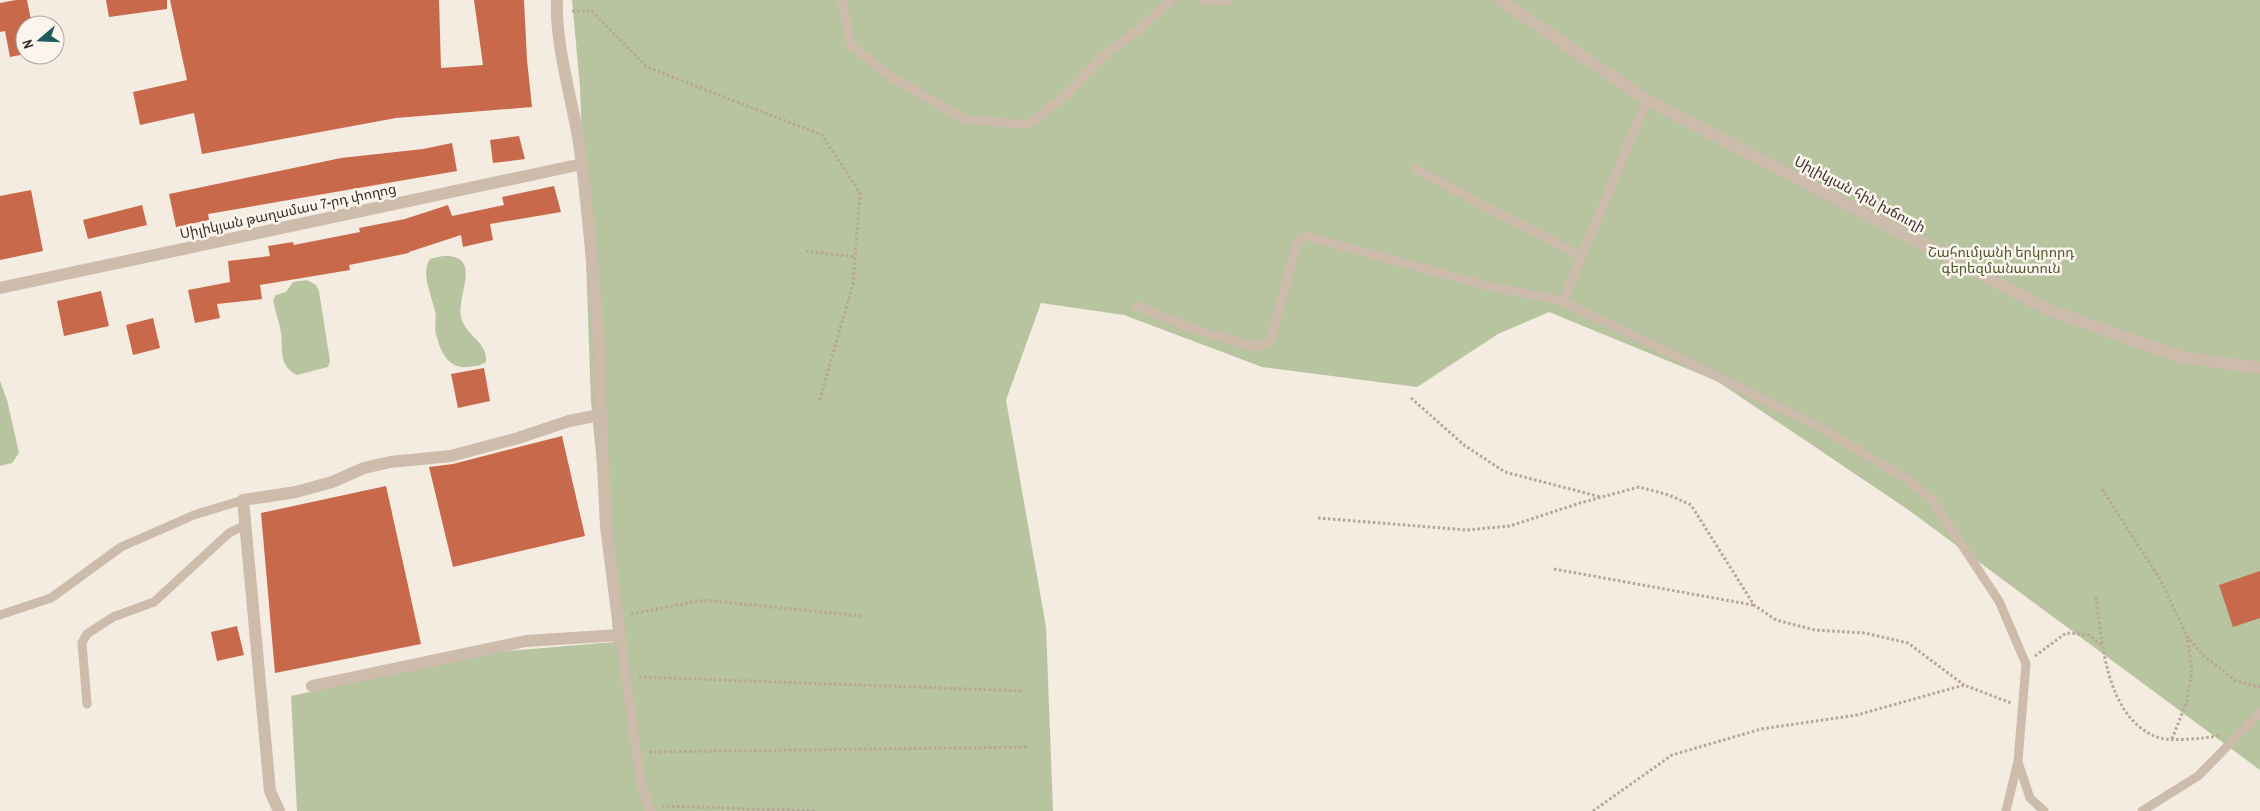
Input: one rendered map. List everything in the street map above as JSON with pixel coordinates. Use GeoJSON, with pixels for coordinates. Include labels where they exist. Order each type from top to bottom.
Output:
{"type":"FeatureCollection","features":[{"type":"Feature","properties":{"kind":"street","name":"Սիլիկյան հին խճուղի"},"geometry":{"type":"LineString","coordinates":[[1500,0],[1647,100],[2051,311],[2182,357],[2260,368]]}},
{"type":"Feature","properties":{"kind":"street"},"geometry":{"type":"LineString","coordinates":[[312,686],[526,641],[620,635],[606,527],[600,415],[600,356],[582,164],[557,6]]}},
{"type":"Feature","properties":{"kind":"street","name":"Սիլիկյան թաղամաս 7-րդ փողոց"},"geometry":{"type":"LineString","coordinates":[[0,288],[582,164]]}},
{"type":"Feature","properties":{"kind":"street"},"geometry":{"type":"LineString","coordinates":[[279,811],[270,791],[243,500],[296,492],[332,482],[364,468],[390,462],[451,456],[518,438],[569,421],[600,415]]}},
{"type":"Feature","properties":{"kind":"lane"},"geometry":{"type":"LineString","coordinates":[[842,0],[851,45],[890,76],[964,119],[1027,125],[1066,95],[1104,55],[1139,29],[1171,0]]}},
{"type":"Feature","properties":{"kind":"lane"},"geometry":{"type":"LineString","coordinates":[[1202,0],[1226,0]]}},
{"type":"Feature","properties":{"kind":"lane"},"geometry":{"type":"LineString","coordinates":[[1563,300],[1647,100]]}},
{"type":"Feature","properties":{"kind":"lane"},"geometry":{"type":"LineString","coordinates":[[1416,169],[1582,257]]}},
{"type":"Feature","properties":{"kind":"lane"},"geometry":{"type":"LineString","coordinates":[[1136,306],[1199,331],[1257,347],[1270,342],[1297,242],[1305,236],[1488,286],[1563,300],[1818,426],[1908,480],[1932,500],[1999,601],[2026,664],[2024,708],[2018,762],[2006,811]]}},
{"type":"Feature","properties":{"kind":"lane"},"geometry":{"type":"LineString","coordinates":[[0,615],[50,598],[121,548],[194,515],[243,500]]}},
{"type":"Feature","properties":{"kind":"lane"},"geometry":{"type":"LineString","coordinates":[[87,704],[82,643],[87,634],[113,617],[154,602],[229,533],[245,525]]}},
{"type":"Feature","properties":{"kind":"lane"},"geometry":{"type":"LineString","coordinates":[[620,635],[641,784],[650,808]]}},
{"type":"Feature","properties":{"kind":"lane"},"geometry":{"type":"LineString","coordinates":[[2142,811],[2198,776],[2260,713]]}},
{"type":"Feature","properties":{"kind":"lane"},"geometry":{"type":"LineString","coordinates":[[2018,762],[2030,798],[2044,811]]}},
{"type":"Feature","properties":{"kind":"path"},"geometry":{"type":"LineString","coordinates":[[557,6],[592,11],[647,67],[822,135],[860,193],[853,284],[819,402]]}},
{"type":"Feature","properties":{"kind":"path"},"geometry":{"type":"LineString","coordinates":[[806,251],[855,257]]}},
{"type":"Feature","properties":{"kind":"path"},"geometry":{"type":"LineString","coordinates":[[1411,398],[1464,445],[1505,472],[1602,497]]}},
{"type":"Feature","properties":{"kind":"path"},"geometry":{"type":"LineString","coordinates":[[1318,518],[1467,530],[1510,526],[1639,487],[1669,495],[1691,505],[1754,605],[1776,620],[1815,630],[1865,633],[1908,642],[1964,685],[2024,708]]}},
{"type":"Feature","properties":{"kind":"path"},"geometry":{"type":"LineString","coordinates":[[2102,489],[2160,580],[2187,636],[2204,656],[2236,681],[2260,688]]}},
{"type":"Feature","properties":{"kind":"path"},"geometry":{"type":"LineString","coordinates":[[1554,569],[1754,605]]}},
{"type":"Feature","properties":{"kind":"path"},"geometry":{"type":"LineString","coordinates":[[2096,597],[2104,665],[2130,719],[2155,737],[2191,740],[2240,733]]}},
{"type":"Feature","properties":{"kind":"path"},"geometry":{"type":"LineString","coordinates":[[618,616],[703,600],[861,616]]}},
{"type":"Feature","properties":{"kind":"path"},"geometry":{"type":"LineString","coordinates":[[2026,664],[2055,639],[2066,633],[2089,635],[2102,647]]}},
{"type":"Feature","properties":{"kind":"path"},"geometry":{"type":"LineString","coordinates":[[2172,739],[2187,701],[2192,671],[2187,636]]}},
{"type":"Feature","properties":{"kind":"path"},"geometry":{"type":"LineString","coordinates":[[626,676],[1024,691]]}},
{"type":"Feature","properties":{"kind":"path"},"geometry":{"type":"LineString","coordinates":[[1593,811],[1672,755],[1761,729],[1857,715],[1964,685]]}},
{"type":"Feature","properties":{"kind":"path"},"geometry":{"type":"LineString","coordinates":[[636,752],[1029,747]]}},
{"type":"Feature","properties":{"kind":"path"},"geometry":{"type":"LineString","coordinates":[[650,808],[817,811]]}},
{"type":"Feature","properties":{"kind":"green space","name":"Շահումյանի երկրորդ գերեզմանատուն"},"geometry":{"type":"Polygon","coordinates":[[[572,0],[2260,0],[2260,770],[1910,511],[1717,381],[1549,312],[1498,334],[1417,387],[1262,367],[1124,315],[1041,303],[1006,400],[1046,627],[1053,811],[297,811],[291,696],[486,653],[614,642],[591,402],[580,87],[572,0]]]}},
{"type":"Feature","properties":{"kind":"green space"},"geometry":{"type":"Polygon","coordinates":[[[443,256],[455,257],[462,262],[465,269],[466,278],[460,308],[461,317],[463,324],[480,344],[486,355],[486,362],[480,365],[461,367],[455,365],[446,358],[438,340],[435,331],[436,314],[426,278],[426,271],[430,259],[443,256]]]}},
{"type":"Feature","properties":{"kind":"green space"},"geometry":{"type":"Polygon","coordinates":[[[307,280],[316,285],[319,291],[330,361],[328,367],[297,375],[284,362],[281,332],[273,300],[276,295],[286,292],[293,282],[307,280]]]}},
{"type":"Feature","properties":{"kind":"green space"},"geometry":{"type":"Polygon","coordinates":[[[0,381],[7,400],[19,453],[12,463],[0,466],[0,381]]]}},
{"type":"Feature","properties":{"kind":"building"},"geometry":{"type":"Polygon","coordinates":[[[27,0],[30,15],[15,15],[15,56],[10,57],[5,31],[0,32],[0,3],[27,0]]]}},
{"type":"Feature","properties":{"kind":"building"},"geometry":{"type":"Polygon","coordinates":[[[106,0],[167,0],[167,9],[109,17],[106,0]]]}},
{"type":"Feature","properties":{"kind":"building"},"geometry":{"type":"Polygon","coordinates":[[[170,0],[439,0],[441,68],[483,65],[474,0],[524,0],[532,107],[396,118],[202,154],[194,113],[140,125],[133,92],[187,80],[170,0]]]}},
{"type":"Feature","properties":{"kind":"building"},"geometry":{"type":"Polygon","coordinates":[[[519,136],[525,159],[493,163],[490,140],[519,136]]]}},
{"type":"Feature","properties":{"kind":"building"},"geometry":{"type":"Polygon","coordinates":[[[452,143],[457,171],[208,214],[209,220],[176,227],[169,194],[341,158],[423,149],[452,143]]]}},
{"type":"Feature","properties":{"kind":"building"},"geometry":{"type":"Polygon","coordinates":[[[554,186],[561,212],[490,224],[493,240],[463,247],[461,235],[409,253],[349,265],[350,270],[260,285],[262,299],[217,304],[220,318],[195,323],[188,290],[230,282],[228,261],[270,256],[268,246],[293,242],[294,245],[360,232],[359,228],[405,219],[448,205],[452,216],[504,205],[502,197],[554,186]]]}},
{"type":"Feature","properties":{"kind":"building"},"geometry":{"type":"Polygon","coordinates":[[[31,190],[43,251],[0,260],[0,196],[31,190]]]}},
{"type":"Feature","properties":{"kind":"building"},"geometry":{"type":"Polygon","coordinates":[[[142,205],[147,225],[88,239],[83,220],[142,205]]]}},
{"type":"Feature","properties":{"kind":"building"},"geometry":{"type":"Polygon","coordinates":[[[101,291],[109,326],[64,336],[57,301],[101,291]]]}},
{"type":"Feature","properties":{"kind":"building"},"geometry":{"type":"Polygon","coordinates":[[[153,318],[160,348],[133,355],[126,325],[153,318]]]}},
{"type":"Feature","properties":{"kind":"building"},"geometry":{"type":"Polygon","coordinates":[[[484,368],[490,401],[458,408],[451,374],[484,368]]]}},
{"type":"Feature","properties":{"kind":"building"},"geometry":{"type":"Polygon","coordinates":[[[562,436],[585,536],[453,567],[429,467],[453,464],[562,436]]]}},
{"type":"Feature","properties":{"kind":"building"},"geometry":{"type":"Polygon","coordinates":[[[386,486],[421,644],[275,673],[261,513],[386,486]]]}},
{"type":"Feature","properties":{"kind":"building"},"geometry":{"type":"Polygon","coordinates":[[[2260,571],[2260,618],[2233,627],[2219,585],[2260,571]]]}},
{"type":"Feature","properties":{"kind":"building"},"geometry":{"type":"Polygon","coordinates":[[[237,626],[244,655],[217,661],[211,632],[237,626]]]}}]}
